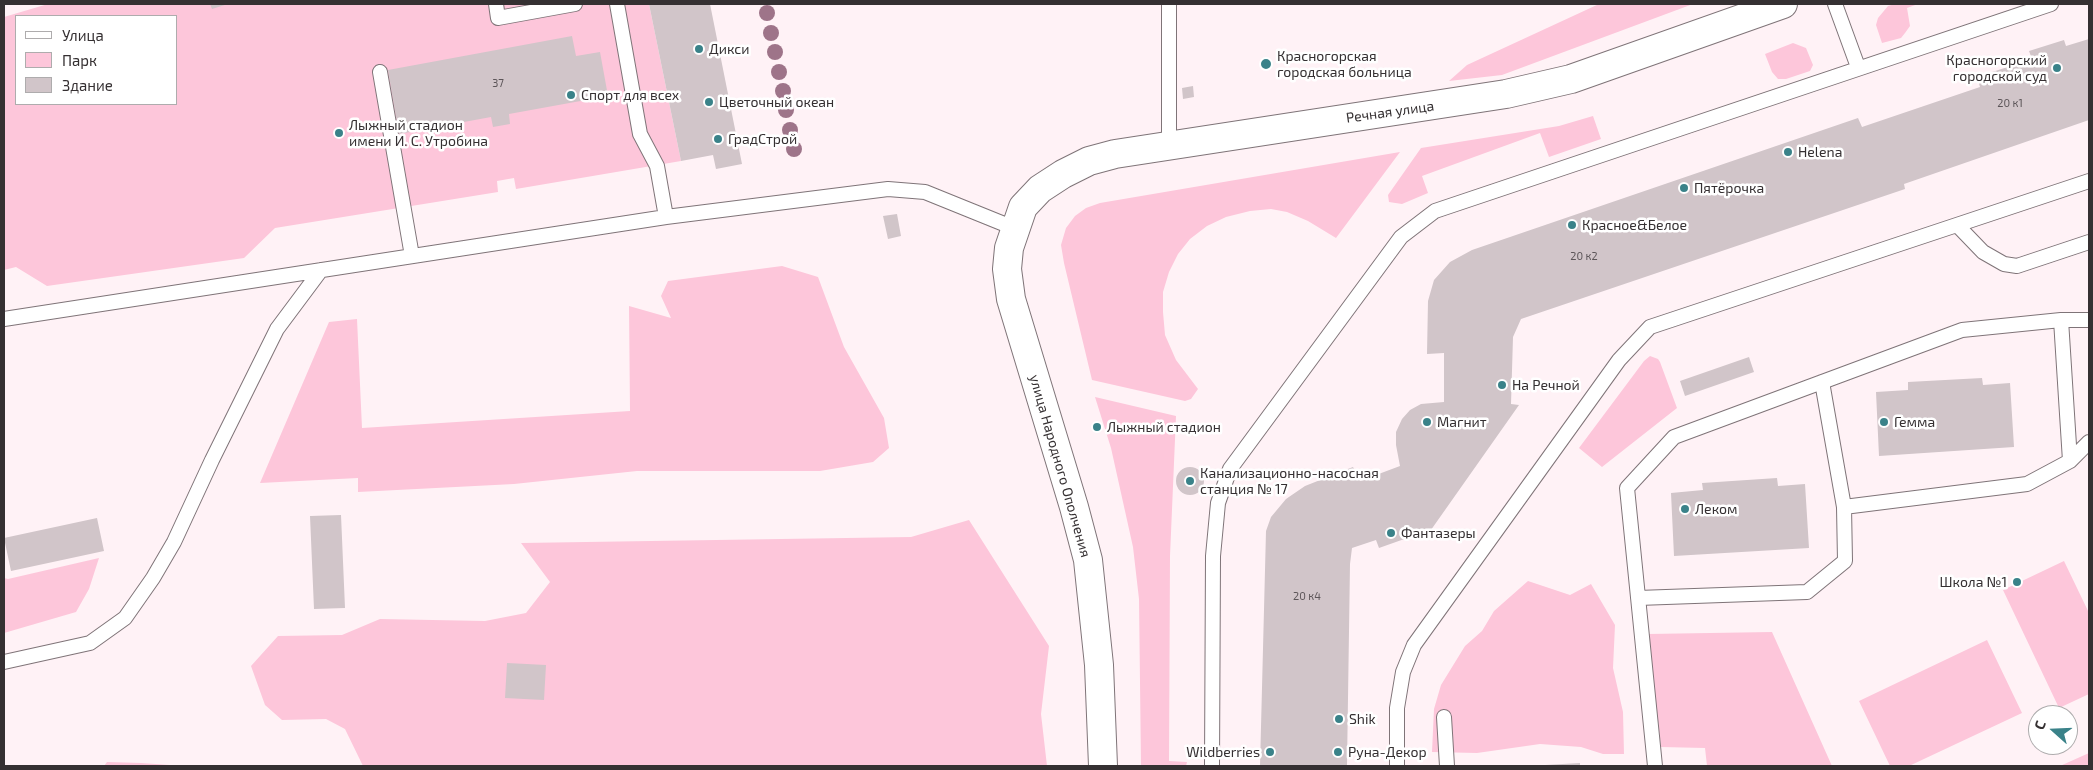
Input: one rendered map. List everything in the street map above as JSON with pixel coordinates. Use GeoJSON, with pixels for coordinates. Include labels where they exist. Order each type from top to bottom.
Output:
{"type":"FeatureCollection","features":[{"type":"Feature","properties":{"kind":"main road","name":"Речная улица"},"geometry":{"type":"LineString","coordinates":[[1014,228],[1023,207],[1040,189],[1063,174],[1090,161],[1115,154],[1169,144],[1506,94],[1570,79],[1783,4]]}},
{"type":"Feature","properties":{"kind":"main road","name":"улица Народного Ополчения"},"geometry":{"type":"LineString","coordinates":[[1014,228],[1009,248],[1008,269],[1011,299],[1074,507],[1088,560],[1099,664],[1103,766]]}},
{"type":"Feature","properties":{"kind":"lane"},"geometry":{"type":"LineString","coordinates":[[496,4],[498,18],[575,4]]}},
{"type":"Feature","properties":{"kind":"lane"},"geometry":{"type":"LineString","coordinates":[[617,4],[640,134],[658,166],[666,218]]}},
{"type":"Feature","properties":{"kind":"lane"},"geometry":{"type":"LineString","coordinates":[[1169,4],[1169,144]]}},
{"type":"Feature","properties":{"kind":"lane"},"geometry":{"type":"LineString","coordinates":[[1835,4],[1858,67]]}},
{"type":"Feature","properties":{"kind":"lane"},"geometry":{"type":"LineString","coordinates":[[1212,766],[1213,556],[1218,503],[1221,494],[1230,469],[1401,237],[1435,211],[1858,67],[2050,4]]}},
{"type":"Feature","properties":{"kind":"lane"},"geometry":{"type":"LineString","coordinates":[[380,72],[412,256]]}},
{"type":"Feature","properties":{"kind":"lane"},"geometry":{"type":"LineString","coordinates":[[1397,766],[1397,708],[1403,672],[1414,645],[1620,360],[1650,327],[2089,181]]}},
{"type":"Feature","properties":{"kind":"lane"},"geometry":{"type":"LineString","coordinates":[[4,319],[666,218],[888,189],[925,192],[1014,228]]}},
{"type":"Feature","properties":{"kind":"lane"},"geometry":{"type":"LineString","coordinates":[[1957,225],[1983,252],[2004,264],[2017,266],[2089,242]]}},
{"type":"Feature","properties":{"kind":"lane"},"geometry":{"type":"LineString","coordinates":[[4,662],[90,643],[125,618],[153,578],[174,542],[277,329],[321,270]]}},
{"type":"Feature","properties":{"kind":"lane"},"geometry":{"type":"LineString","coordinates":[[1655,766],[1627,488],[1674,437],[1962,330],[2061,320],[2089,320]]}},
{"type":"Feature","properties":{"kind":"lane"},"geometry":{"type":"LineString","coordinates":[[2061,320],[2070,461]]}},
{"type":"Feature","properties":{"kind":"lane"},"geometry":{"type":"LineString","coordinates":[[1638,598],[1807,592],[1846,561],[1844,507],[1822,382]]}},
{"type":"Feature","properties":{"kind":"lane"},"geometry":{"type":"LineString","coordinates":[[1844,507],[2027,484],[2070,461],[2089,442]]}},
{"type":"Feature","properties":{"kind":"lane"},"geometry":{"type":"LineString","coordinates":[[1444,717],[1448,766]]}},
{"type":"Feature","properties":{"kind":"green space","name":"Лыжный стадион имени И. С. Утробина"},"geometry":{"type":"Polygon","coordinates":[[[48,4],[649,4],[681,161],[516,189],[514,178],[497,181],[498,192],[275,228],[244,258],[47,286],[16,267],[4,270],[4,17],[48,4]]]}},
{"type":"Feature","properties":{"kind":"green space"},"geometry":{"type":"Polygon","coordinates":[[[1599,4],[1693,4],[1502,75],[1449,81],[1467,65],[1599,4]]]}},
{"type":"Feature","properties":{"kind":"green space"},"geometry":{"type":"Polygon","coordinates":[[[1895,4],[1918,4],[1907,8],[1910,26],[1901,38],[1882,43],[1876,25],[1878,18],[1888,6],[1895,4]]]}},
{"type":"Feature","properties":{"kind":"green space"},"geometry":{"type":"Polygon","coordinates":[[[1793,43],[1806,48],[1813,65],[1810,71],[1786,79],[1778,79],[1772,72],[1765,54],[1793,43]]]}},
{"type":"Feature","properties":{"kind":"green space"},"geometry":{"type":"Polygon","coordinates":[[[1593,116],[1601,139],[1549,157],[1540,133],[1422,176],[1428,193],[1402,204],[1389,202],[1388,195],[1421,148],[1559,126],[1593,116]]]}},
{"type":"Feature","properties":{"kind":"green space"},"geometry":{"type":"Polygon","coordinates":[[[1400,152],[1336,238],[1308,221],[1287,212],[1271,209],[1250,211],[1226,217],[1207,226],[1190,239],[1178,254],[1169,272],[1163,292],[1163,312],[1165,335],[1176,360],[1198,389],[1191,399],[1185,401],[1092,380],[1061,245],[1066,228],[1075,216],[1086,208],[1100,203],[1400,152]]]}},
{"type":"Feature","properties":{"kind":"green space"},"geometry":{"type":"Polygon","coordinates":[[[782,266],[818,277],[844,347],[884,418],[889,448],[873,462],[820,471],[637,471],[514,484],[358,492],[358,478],[260,483],[329,322],[357,319],[362,428],[630,411],[629,306],[671,318],[661,296],[668,281],[782,266]]]}},
{"type":"Feature","properties":{"kind":"green space"},"geometry":{"type":"Polygon","coordinates":[[[1650,356],[1658,359],[1660,362],[1677,408],[1602,467],[1579,448],[1644,361],[1650,356]]]}},
{"type":"Feature","properties":{"kind":"green space"},"geometry":{"type":"Polygon","coordinates":[[[1095,397],[1176,416],[1170,556],[1169,761],[1187,762],[1186,766],[1141,765],[1139,599],[1133,547],[1111,448],[1095,397]]]}},
{"type":"Feature","properties":{"kind":"green space"},"geometry":{"type":"Polygon","coordinates":[[[969,520],[1049,646],[1041,714],[1047,766],[363,766],[345,729],[326,719],[282,720],[265,705],[251,666],[278,636],[342,635],[380,619],[485,621],[526,613],[550,582],[521,543],[911,537],[969,520]]]}},
{"type":"Feature","properties":{"kind":"green space"},"geometry":{"type":"Polygon","coordinates":[[[99,558],[89,589],[76,612],[4,633],[4,578],[8,579],[99,558]]]}},
{"type":"Feature","properties":{"kind":"green space"},"geometry":{"type":"Polygon","coordinates":[[[2064,561],[2089,613],[2089,694],[2065,705],[2058,705],[2003,590],[2064,561]]]}},
{"type":"Feature","properties":{"kind":"green space"},"geometry":{"type":"Polygon","coordinates":[[[1528,581],[1570,595],[1591,584],[1615,625],[1613,668],[1623,712],[1624,754],[1603,754],[1581,747],[1540,744],[1477,753],[1432,752],[1434,709],[1441,685],[1465,646],[1482,631],[1494,611],[1528,581]]]}},
{"type":"Feature","properties":{"kind":"green space"},"geometry":{"type":"Polygon","coordinates":[[[1772,632],[1832,766],[1707,766],[1705,748],[1661,747],[1648,634],[1772,632]]]}},
{"type":"Feature","properties":{"kind":"green space"},"geometry":{"type":"Polygon","coordinates":[[[1987,640],[2022,713],[1909,766],[1890,766],[1859,701],[1987,640]]]}},
{"type":"Feature","properties":{"kind":"green space"},"geometry":{"type":"Polygon","coordinates":[[[2089,753],[2089,766],[2060,766],[2089,753]]]}},
{"type":"Feature","properties":{"kind":"green space"},"geometry":{"type":"Polygon","coordinates":[[[107,762],[141,763],[184,766],[104,766],[107,762]]]}},
{"type":"Feature","properties":{"kind":"building"},"geometry":{"type":"Polygon","coordinates":[[[210,4],[228,4],[212,9],[210,4]]]}},
{"type":"Feature","properties":{"kind":"building"},"geometry":{"type":"Polygon","coordinates":[[[649,4],[710,4],[742,164],[716,169],[713,155],[681,161],[649,4]]]}},
{"type":"Feature","properties":{"kind":"building"},"geometry":{"type":"Polygon","coordinates":[[[572,36],[576,56],[600,52],[608,96],[509,114],[510,124],[493,127],[491,117],[399,134],[388,70],[572,36]]]}},
{"type":"Feature","properties":{"kind":"building"},"geometry":{"type":"Polygon","coordinates":[[[2089,39],[2089,120],[1904,184],[1905,189],[1521,319],[1513,337],[1511,404],[1519,405],[1426,537],[1424,532],[1379,548],[1376,540],[1352,548],[1350,564],[1347,765],[1260,766],[1266,531],[1271,517],[1286,499],[1305,486],[1353,467],[1360,481],[1400,466],[1396,445],[1396,432],[1402,419],[1410,410],[1421,404],[1444,402],[1444,353],[1427,354],[1428,301],[1434,280],[1450,262],[1472,250],[1858,118],[1862,127],[1980,87],[1977,77],[2032,59],[2029,51],[2064,40],[2066,46],[2089,39]]]}},
{"type":"Feature","properties":{"kind":"building"},"geometry":{"type":"Polygon","coordinates":[[[1193,86],[1194,97],[1183,99],[1182,88],[1193,86]]]}},
{"type":"Feature","properties":{"kind":"building"},"geometry":{"type":"Polygon","coordinates":[[[897,214],[901,236],[888,239],[883,216],[897,214]]]}},
{"type":"Feature","properties":{"kind":"building"},"geometry":{"type":"Polygon","coordinates":[[[1749,357],[1754,372],[1685,396],[1680,381],[1749,357]]]}},
{"type":"Feature","properties":{"kind":"building"},"geometry":{"type":"Polygon","coordinates":[[[1982,378],[1983,385],[2010,383],[2014,447],[1879,456],[1876,392],[1908,390],[1908,382],[1982,378]]]}},
{"type":"Feature","properties":{"kind":"building","name":"Канализационно-насосная станция № 17"},"geometry":{"type":"Polygon","coordinates":[[[1190,467],[1200,471],[1204,481],[1200,491],[1190,495],[1180,491],[1176,481],[1180,471],[1190,467]]]}},
{"type":"Feature","properties":{"kind":"building"},"geometry":{"type":"Polygon","coordinates":[[[1777,478],[1778,486],[1805,484],[1809,548],[1674,556],[1671,493],[1703,490],[1702,483],[1777,478]]]}},
{"type":"Feature","properties":{"kind":"building"},"geometry":{"type":"Polygon","coordinates":[[[341,515],[345,608],[314,609],[310,516],[341,515]]]}},
{"type":"Feature","properties":{"kind":"building"},"geometry":{"type":"Polygon","coordinates":[[[97,518],[104,551],[11,571],[4,538],[97,518]]]}},
{"type":"Feature","properties":{"kind":"building"},"geometry":{"type":"Polygon","coordinates":[[[507,663],[546,665],[544,700],[505,698],[507,663]]]}},
{"type":"Feature","properties":{"kind":"building"},"geometry":{"type":"Polygon","coordinates":[[[1580,763],[1580,766],[1545,766],[1545,765],[1580,763]]]}},
{"type":"Feature","properties":{"kind":"place","name":"Дикси"},"geometry":{"type":"Point","coordinates":[699,49]}},
{"type":"Feature","properties":{"kind":"place","name":"Красногорская городская больница"},"geometry":{"type":"Point","coordinates":[1266,64]}},
{"type":"Feature","properties":{"kind":"place","name":"Красногорский городской суд"},"geometry":{"type":"Point","coordinates":[2057,68]}},
{"type":"Feature","properties":{"kind":"place","name":"Спорт для всех"},"geometry":{"type":"Point","coordinates":[571,95]}},
{"type":"Feature","properties":{"kind":"place","name":"Цветочный океан"},"geometry":{"type":"Point","coordinates":[709,102]}},
{"type":"Feature","properties":{"kind":"place","name":"Лыжный стадион имени И. С. Утробина"},"geometry":{"type":"Point","coordinates":[339,133]}},
{"type":"Feature","properties":{"kind":"place","name":"ГрадСтрой"},"geometry":{"type":"Point","coordinates":[718,139]}},
{"type":"Feature","properties":{"kind":"place","name":"Helena"},"geometry":{"type":"Point","coordinates":[1788,152]}},
{"type":"Feature","properties":{"kind":"place","name":"Пятёрочка"},"geometry":{"type":"Point","coordinates":[1684,188]}},
{"type":"Feature","properties":{"kind":"place","name":"Красное&Белое"},"geometry":{"type":"Point","coordinates":[1572,225]}},
{"type":"Feature","properties":{"kind":"place","name":"На Речной"},"geometry":{"type":"Point","coordinates":[1502,385]}},
{"type":"Feature","properties":{"kind":"place","name":"Магнит"},"geometry":{"type":"Point","coordinates":[1427,422]}},
{"type":"Feature","properties":{"kind":"place","name":"Гемма"},"geometry":{"type":"Point","coordinates":[1884,422]}},
{"type":"Feature","properties":{"kind":"place","name":"Лыжный стадион"},"geometry":{"type":"Point","coordinates":[1097,427]}},
{"type":"Feature","properties":{"kind":"place","name":"Канализационно-насосная станция № 17"},"geometry":{"type":"Point","coordinates":[1190,481]}},
{"type":"Feature","properties":{"kind":"place","name":"Леком"},"geometry":{"type":"Point","coordinates":[1685,509]}},
{"type":"Feature","properties":{"kind":"place","name":"Фантазеры"},"geometry":{"type":"Point","coordinates":[1391,533]}},
{"type":"Feature","properties":{"kind":"place","name":"Школа №1"},"geometry":{"type":"Point","coordinates":[2017,582]}},
{"type":"Feature","properties":{"kind":"place","name":"Shik"},"geometry":{"type":"Point","coordinates":[1339,719]}},
{"type":"Feature","properties":{"kind":"place","name":"Wildberries"},"geometry":{"type":"Point","coordinates":[1270,752]}},
{"type":"Feature","properties":{"kind":"place","name":"Руна-Декор"},"geometry":{"type":"Point","coordinates":[1338,752]}}]}
